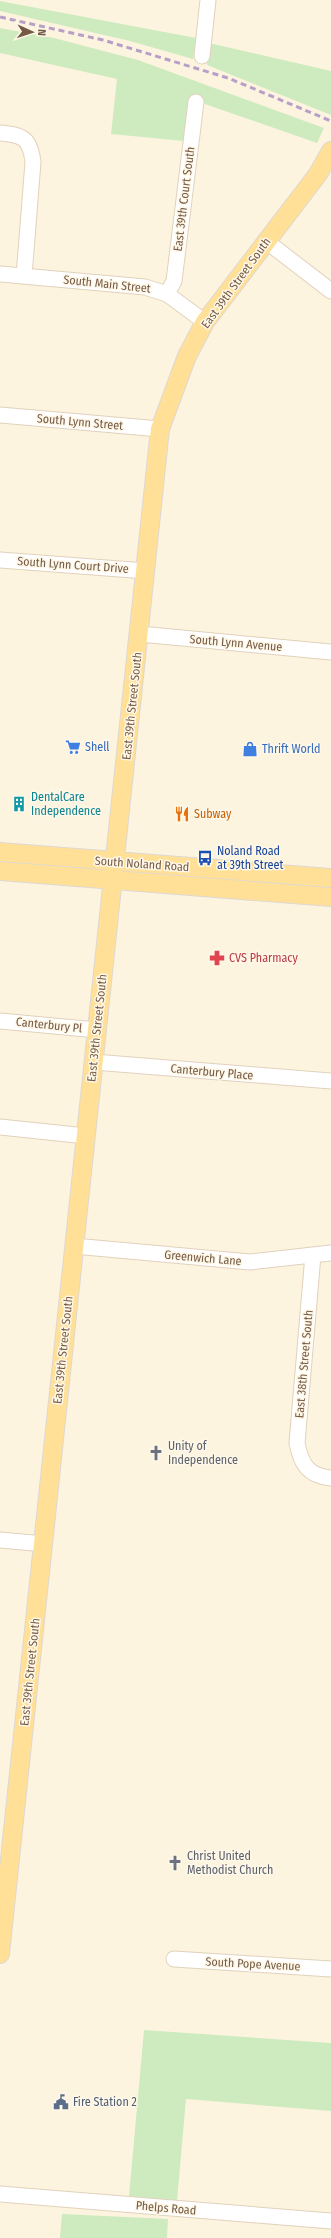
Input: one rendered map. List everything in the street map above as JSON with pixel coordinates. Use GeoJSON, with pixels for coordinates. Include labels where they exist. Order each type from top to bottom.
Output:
{"type":"FeatureCollection","features":[{"type":"Feature","properties":{"kind":"main road","name":"East 39th Street South"},"geometry":{"type":"LineString","coordinates":[[0,1954],[140,634],[160,429],[187,356],[205,322],[318,174],[331,151]]}},
{"type":"Feature","properties":{"kind":"main road","name":"South Noland Road"},"geometry":{"type":"LineString","coordinates":[[0,852],[262,891],[331,897]]}},
{"type":"Feature","properties":{"kind":"main road","name":"South Noland Road"},"geometry":{"type":"LineString","coordinates":[[0,871],[114,870],[263,873],[331,878]]}},
{"type":"Feature","properties":{"kind":"main road"},"geometry":{"type":"LineString","coordinates":[[262,891],[263,873]]}},
{"type":"Feature","properties":{"kind":"street"},"geometry":{"type":"LineString","coordinates":[[202,56],[208,0]]}},
{"type":"Feature","properties":{"kind":"street","name":"East 39th Court South"},"geometry":{"type":"LineString","coordinates":[[167,294],[174,282],[196,102]]}},
{"type":"Feature","properties":{"kind":"street"},"geometry":{"type":"LineString","coordinates":[[0,133],[14,134],[27,141],[32,151],[33,162],[24,276]]}},
{"type":"Feature","properties":{"kind":"street"},"geometry":{"type":"LineString","coordinates":[[266,241],[331,291]]}},
{"type":"Feature","properties":{"kind":"street","name":"South Main Street"},"geometry":{"type":"LineString","coordinates":[[0,274],[145,287],[167,294],[205,322]]}},
{"type":"Feature","properties":{"kind":"street","name":"South Lynn Street"},"geometry":{"type":"LineString","coordinates":[[0,416],[160,429]]}},
{"type":"Feature","properties":{"kind":"street","name":"South Lynn Court Drive"},"geometry":{"type":"LineString","coordinates":[[0,560],[146,571]]}},
{"type":"Feature","properties":{"kind":"street","name":"South Lynn Avenue"},"geometry":{"type":"LineString","coordinates":[[140,634],[331,652]]}},
{"type":"Feature","properties":{"kind":"street","name":"Canterbury Pl"},"geometry":{"type":"LineString","coordinates":[[0,1021],[97,1030]]}},
{"type":"Feature","properties":{"kind":"street","name":"Canterbury Place"},"geometry":{"type":"LineString","coordinates":[[94,1062],[331,1081]]}},
{"type":"Feature","properties":{"kind":"street"},"geometry":{"type":"LineString","coordinates":[[0,1127],[86,1136]]}},
{"type":"Feature","properties":{"kind":"street","name":"Greenwich Lane"},"geometry":{"type":"LineString","coordinates":[[74,1246],[250,1262],[331,1253]]}},
{"type":"Feature","properties":{"kind":"street","name":"East 38th Street South"},"geometry":{"type":"LineString","coordinates":[[313,1255],[297,1443],[301,1461],[308,1470],[324,1478],[331,1478]]}},
{"type":"Feature","properties":{"kind":"street"},"geometry":{"type":"LineString","coordinates":[[0,1540],[44,1544]]}},
{"type":"Feature","properties":{"kind":"street","name":"South Pope Avenue"},"geometry":{"type":"LineString","coordinates":[[174,1959],[331,1969]]}},
{"type":"Feature","properties":{"kind":"street","name":"Phelps Road"},"geometry":{"type":"LineString","coordinates":[[0,2194],[331,2221]]}},
{"type":"Feature","properties":{"kind":"green space"},"geometry":{"type":"Polygon","coordinates":[[[0,1],[196,38],[193,59],[130,41],[0,11],[0,1]]]}},
{"type":"Feature","properties":{"kind":"green space"},"geometry":{"type":"Polygon","coordinates":[[[0,28],[54,38],[138,60],[324,128],[317,143],[202,103],[184,141],[111,134],[117,79],[0,53],[0,28]]]}},
{"type":"Feature","properties":{"kind":"green space"},"geometry":{"type":"Polygon","coordinates":[[[209,43],[331,71],[331,115],[207,65],[209,43]]]}},
{"type":"Feature","properties":{"kind":"green space"},"geometry":{"type":"Polygon","coordinates":[[[144,2030],[331,2043],[331,2111],[186,2099],[177,2201],[129,2196],[144,2030]]]}},
{"type":"Feature","properties":{"kind":"green space"},"geometry":{"type":"Polygon","coordinates":[[[62,2214],[168,2219],[167,2238],[60,2238],[62,2214]]]}},
{"type":"Feature","properties":{"kind":"railway"},"geometry":{"type":"LineString","coordinates":[[0,17],[103,40],[228,78],[331,121]]}},
{"type":"Feature","properties":{"kind":"place","name":"Shell"},"geometry":{"type":"Point","coordinates":[73,747]}},
{"type":"Feature","properties":{"kind":"place","name":"Thrift World"},"geometry":{"type":"Point","coordinates":[250,749]}},
{"type":"Feature","properties":{"kind":"place","name":"DentalCare Independence"},"geometry":{"type":"Point","coordinates":[19,804]}},
{"type":"Feature","properties":{"kind":"place","name":"Subway"},"geometry":{"type":"Point","coordinates":[182,814]}},
{"type":"Feature","properties":{"kind":"place","name":"Noland Road at 39th Street"},"geometry":{"type":"Point","coordinates":[205,858]}},
{"type":"Feature","properties":{"kind":"place","name":"CVS Pharmacy"},"geometry":{"type":"Point","coordinates":[217,958]}},
{"type":"Feature","properties":{"kind":"place","name":"Unity of Independence"},"geometry":{"type":"Point","coordinates":[156,1453]}},
{"type":"Feature","properties":{"kind":"place","name":"Christ United Methodist Church"},"geometry":{"type":"Point","coordinates":[175,1863]}},
{"type":"Feature","properties":{"kind":"place","name":"Fire Station 2"},"geometry":{"type":"Point","coordinates":[61,2102]}}]}
